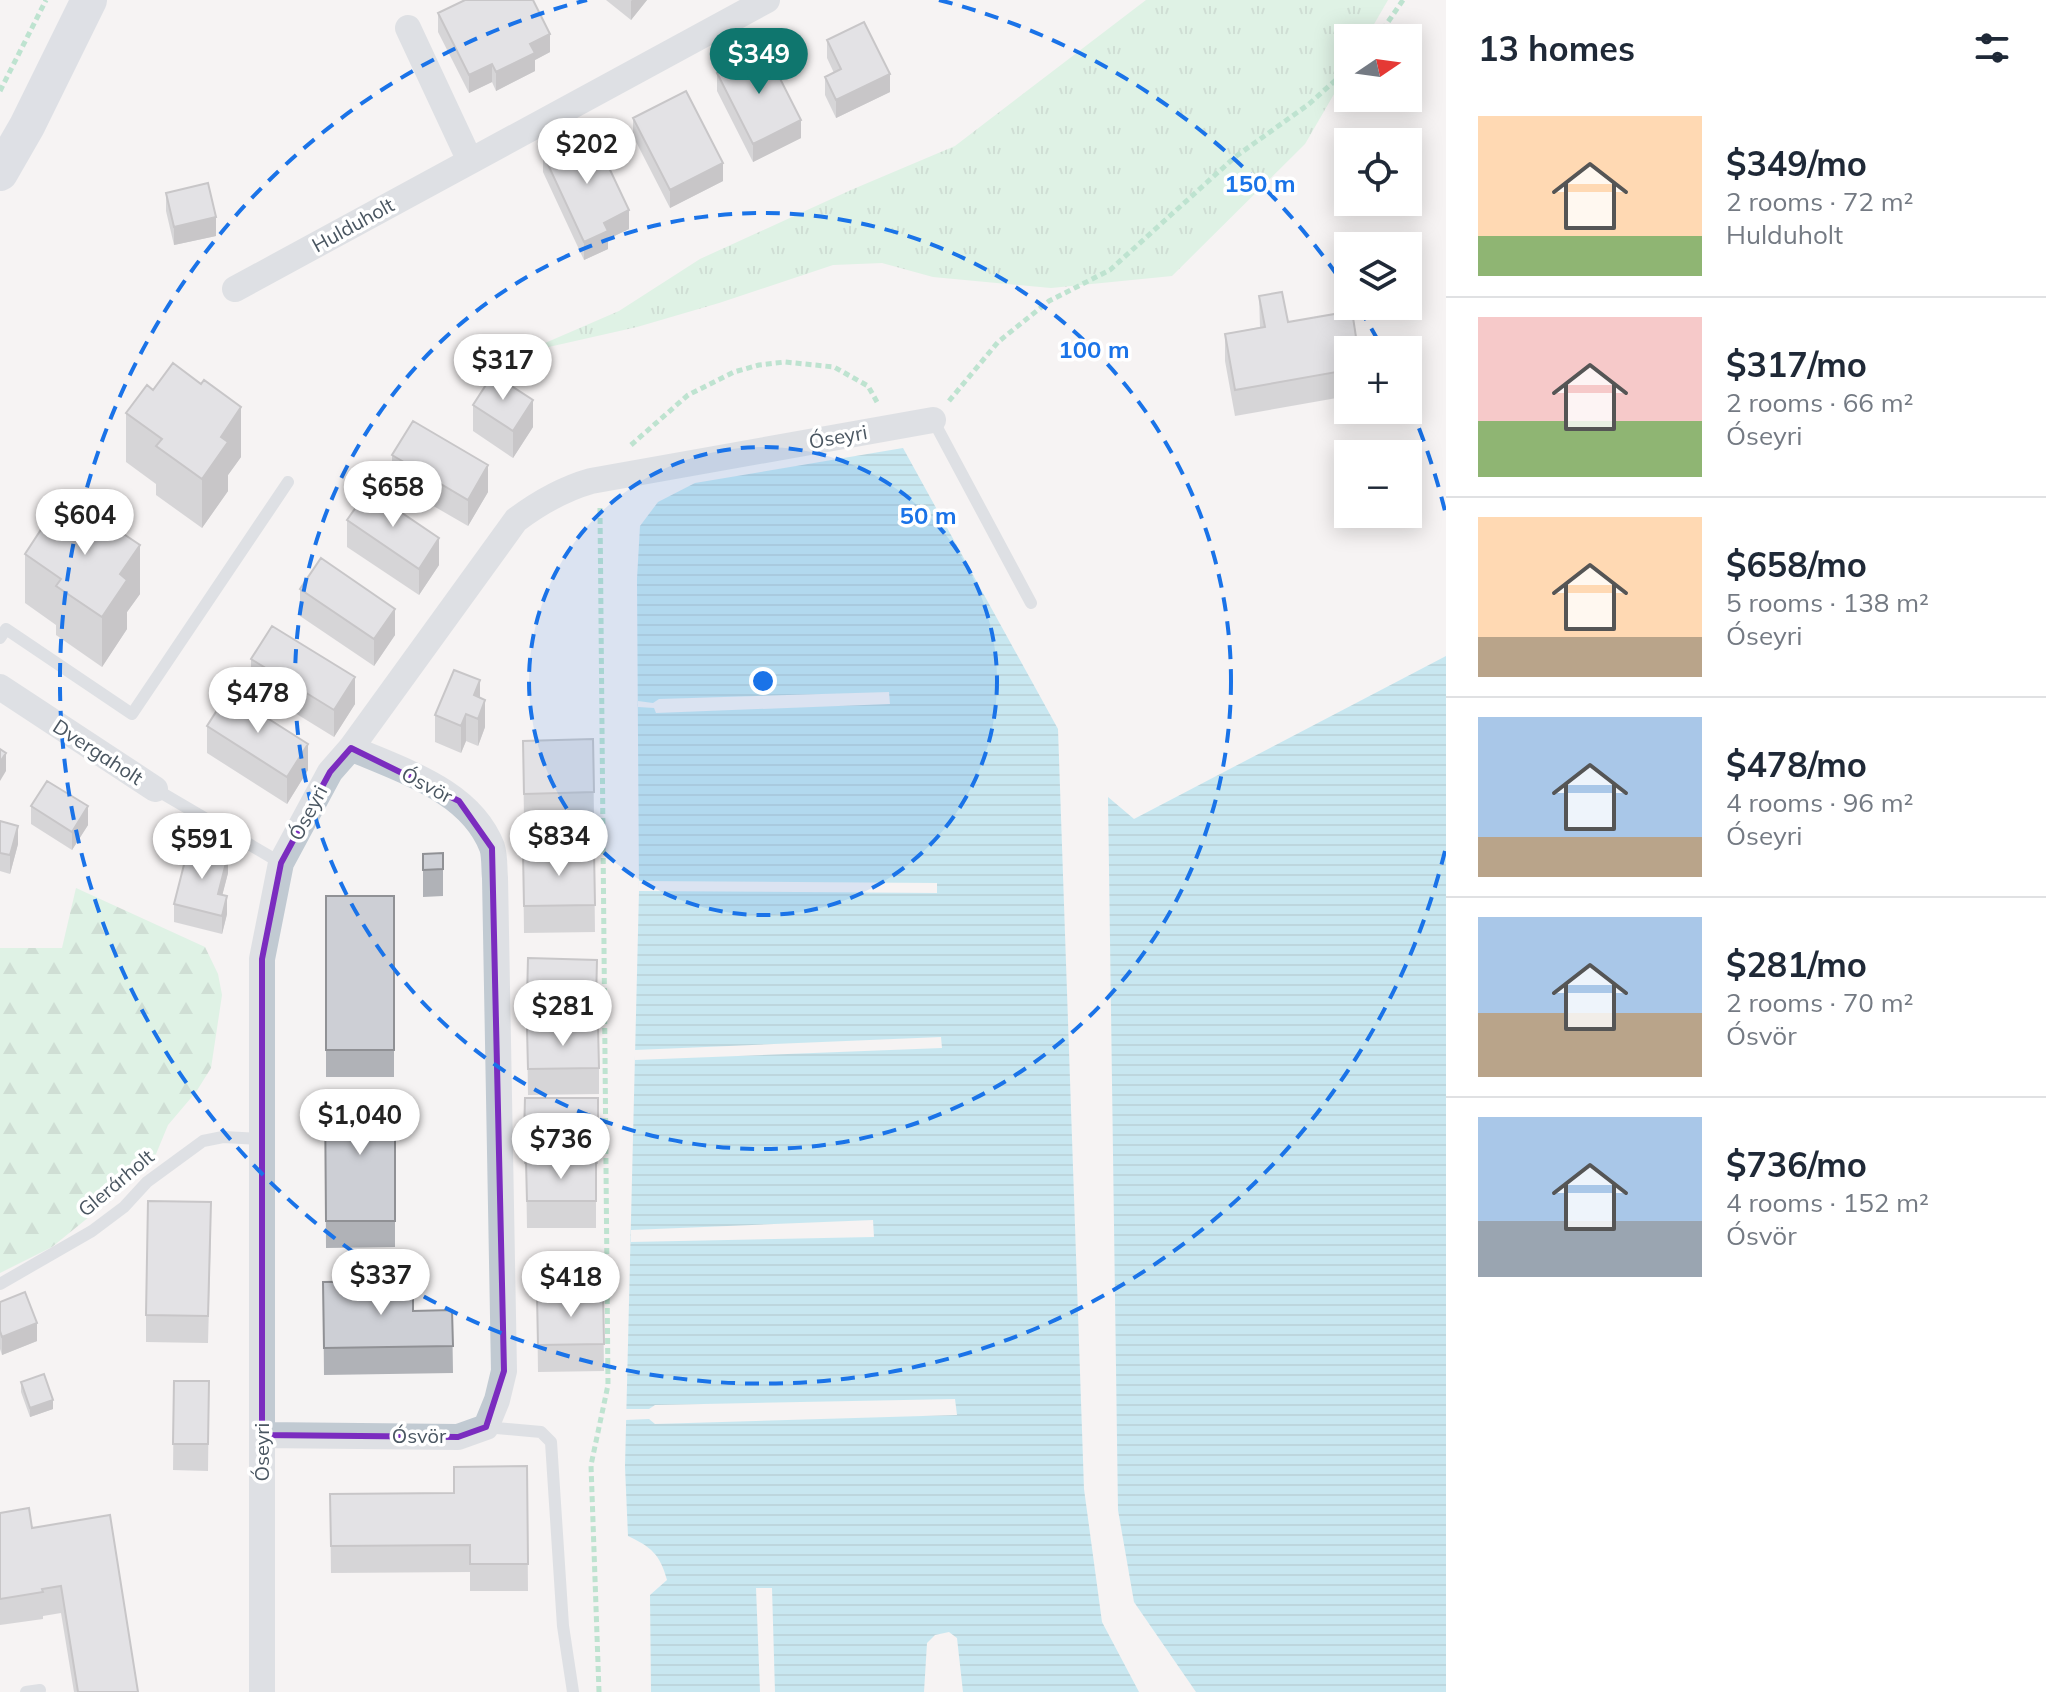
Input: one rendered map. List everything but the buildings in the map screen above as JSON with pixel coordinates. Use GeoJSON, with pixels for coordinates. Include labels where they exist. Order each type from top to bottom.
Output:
{"type":"FeatureCollection","features":[{"type":"Feature","properties":{"kind":"street"},"geometry":{"type":"LineString","coordinates":[[0,173],[27,126],[89,0]]}},
{"type":"Feature","properties":{"kind":"street","name":"Hulduholt"},"geometry":{"type":"LineString","coordinates":[[235,289],[767,0]]}},
{"type":"Feature","properties":{"kind":"street"},"geometry":{"type":"LineString","coordinates":[[408,28],[470,161]]}},
{"type":"Feature","properties":{"kind":"street","name":"Óseyri"},"geometry":{"type":"LineString","coordinates":[[262,1692],[262,959],[281,863],[330,772],[351,748],[516,520],[559,492],[596,480],[933,420]]}},
{"type":"Feature","properties":{"kind":"street","name":"Dvergaholt"},"geometry":{"type":"LineString","coordinates":[[0,687],[155,789]]}},
{"type":"Feature","properties":{"kind":"street","name":"Ósvör"},"geometry":{"type":"LineString","coordinates":[[262,1435],[458,1437],[486,1427],[504,1371],[492,848],[459,801],[432,784],[351,748]]}},
{"type":"Feature","properties":{"kind":"lane"},"geometry":{"type":"LineString","coordinates":[[933,420],[1031,603]]}},
{"type":"Feature","properties":{"kind":"lane"},"geometry":{"type":"LineString","coordinates":[[2,631],[132,714],[288,482]]}},
{"type":"Feature","properties":{"kind":"lane","name":"Dvergaholt"},"geometry":{"type":"LineString","coordinates":[[155,789],[281,863]]}},
{"type":"Feature","properties":{"kind":"lane","name":"Glerárholt"},"geometry":{"type":"LineString","coordinates":[[0,1284],[92,1231],[124,1207],[147,1182],[203,1141],[223,1137],[263,1139]]}},
{"type":"Feature","properties":{"kind":"lane"},"geometry":{"type":"LineString","coordinates":[[486,1427],[541,1432],[551,1442],[563,1626],[573,1692]]}},
{"type":"Feature","properties":{"kind":"lane"},"geometry":{"type":"LineString","coordinates":[[26,1692],[40,1690]]}},
{"type":"Feature","properties":{"kind":"path"},"geometry":{"type":"LineString","coordinates":[[0,91],[46,0]]}},
{"type":"Feature","properties":{"kind":"path"},"geometry":{"type":"LineString","coordinates":[[1387,24],[1403,0]]}},
{"type":"Feature","properties":{"kind":"path"},"geometry":{"type":"LineString","coordinates":[[933,420],[998,342],[1049,301],[1110,270],[1235,157],[1309,104],[1334,82]]}},
{"type":"Feature","properties":{"kind":"path"},"geometry":{"type":"LineString","coordinates":[[599,1692],[591,1465],[608,1385],[596,480],[688,395],[734,372],[759,365],[785,362],[834,367],[868,386],[891,428]]}},
{"type":"Feature","properties":{"kind":"highlighted area"},"geometry":{"type":"Polygon","coordinates":[[[351,748],[459,801],[492,848],[504,1371],[486,1427],[458,1437],[262,1435],[262,959],[281,863],[330,772],[351,748]]]}},
{"type":"Feature","properties":{"kind":"green space"},"geometry":{"type":"Polygon","coordinates":[[[1146,0],[1388,0],[1374,24],[1334,24],[1334,94],[1305,144],[1172,276],[1051,288],[933,277],[882,263],[833,265],[637,327],[522,353],[619,311],[700,259],[955,146],[1146,0]]]}},
{"type":"Feature","properties":{"kind":"green space"},"geometry":{"type":"Polygon","coordinates":[[[76,888],[205,947],[218,974],[222,995],[211,1068],[196,1092],[168,1125],[156,1154],[111,1199],[52,1247],[0,1273],[0,948],[62,948],[76,888]]]}},
{"type":"Feature","properties":{"kind":"water"},"geometry":{"type":"Polygon","coordinates":[[[903,448],[1058,729],[1084,1489],[1102,1622],[1139,1692],[963,1692],[957,1638],[949,1632],[935,1635],[927,1643],[924,1692],[651,1692],[650,1595],[667,1580],[654,1552],[628,1536],[625,1467],[639,891],[637,579],[640,526],[658,502],[695,483],[903,448]]]}},
{"type":"Feature","properties":{"kind":"water"},"geometry":{"type":"Polygon","coordinates":[[[1446,656],[1446,1692],[1196,1692],[1134,1602],[1118,1510],[1108,797],[1134,819],[1446,656]]]}},
{"type":"Feature","properties":{"kind":"pier"},"geometry":{"type":"Polygon","coordinates":[[[889,692],[890,704],[656,713],[654,708],[638,707],[638,701],[653,703],[659,699],[889,692]]]}},
{"type":"Feature","properties":{"kind":"pier"},"geometry":{"type":"Polygon","coordinates":[[[639,881],[937,883],[937,893],[639,891],[639,881]]]}},
{"type":"Feature","properties":{"kind":"pier"},"geometry":{"type":"Polygon","coordinates":[[[941,1037],[942,1048],[635,1060],[635,1050],[941,1037]]]}},
{"type":"Feature","properties":{"kind":"pier"},"geometry":{"type":"Polygon","coordinates":[[[873,1220],[874,1237],[631,1242],[631,1230],[873,1220]]]}},
{"type":"Feature","properties":{"kind":"pier"},"geometry":{"type":"Polygon","coordinates":[[[955,1399],[957,1415],[655,1424],[649,1419],[626,1420],[626,1409],[649,1409],[655,1405],[955,1399]]]}},
{"type":"Feature","properties":{"kind":"pier"},"geometry":{"type":"Polygon","coordinates":[[[756,1588],[772,1588],[775,1692],[760,1692],[756,1588]]]}}]}
